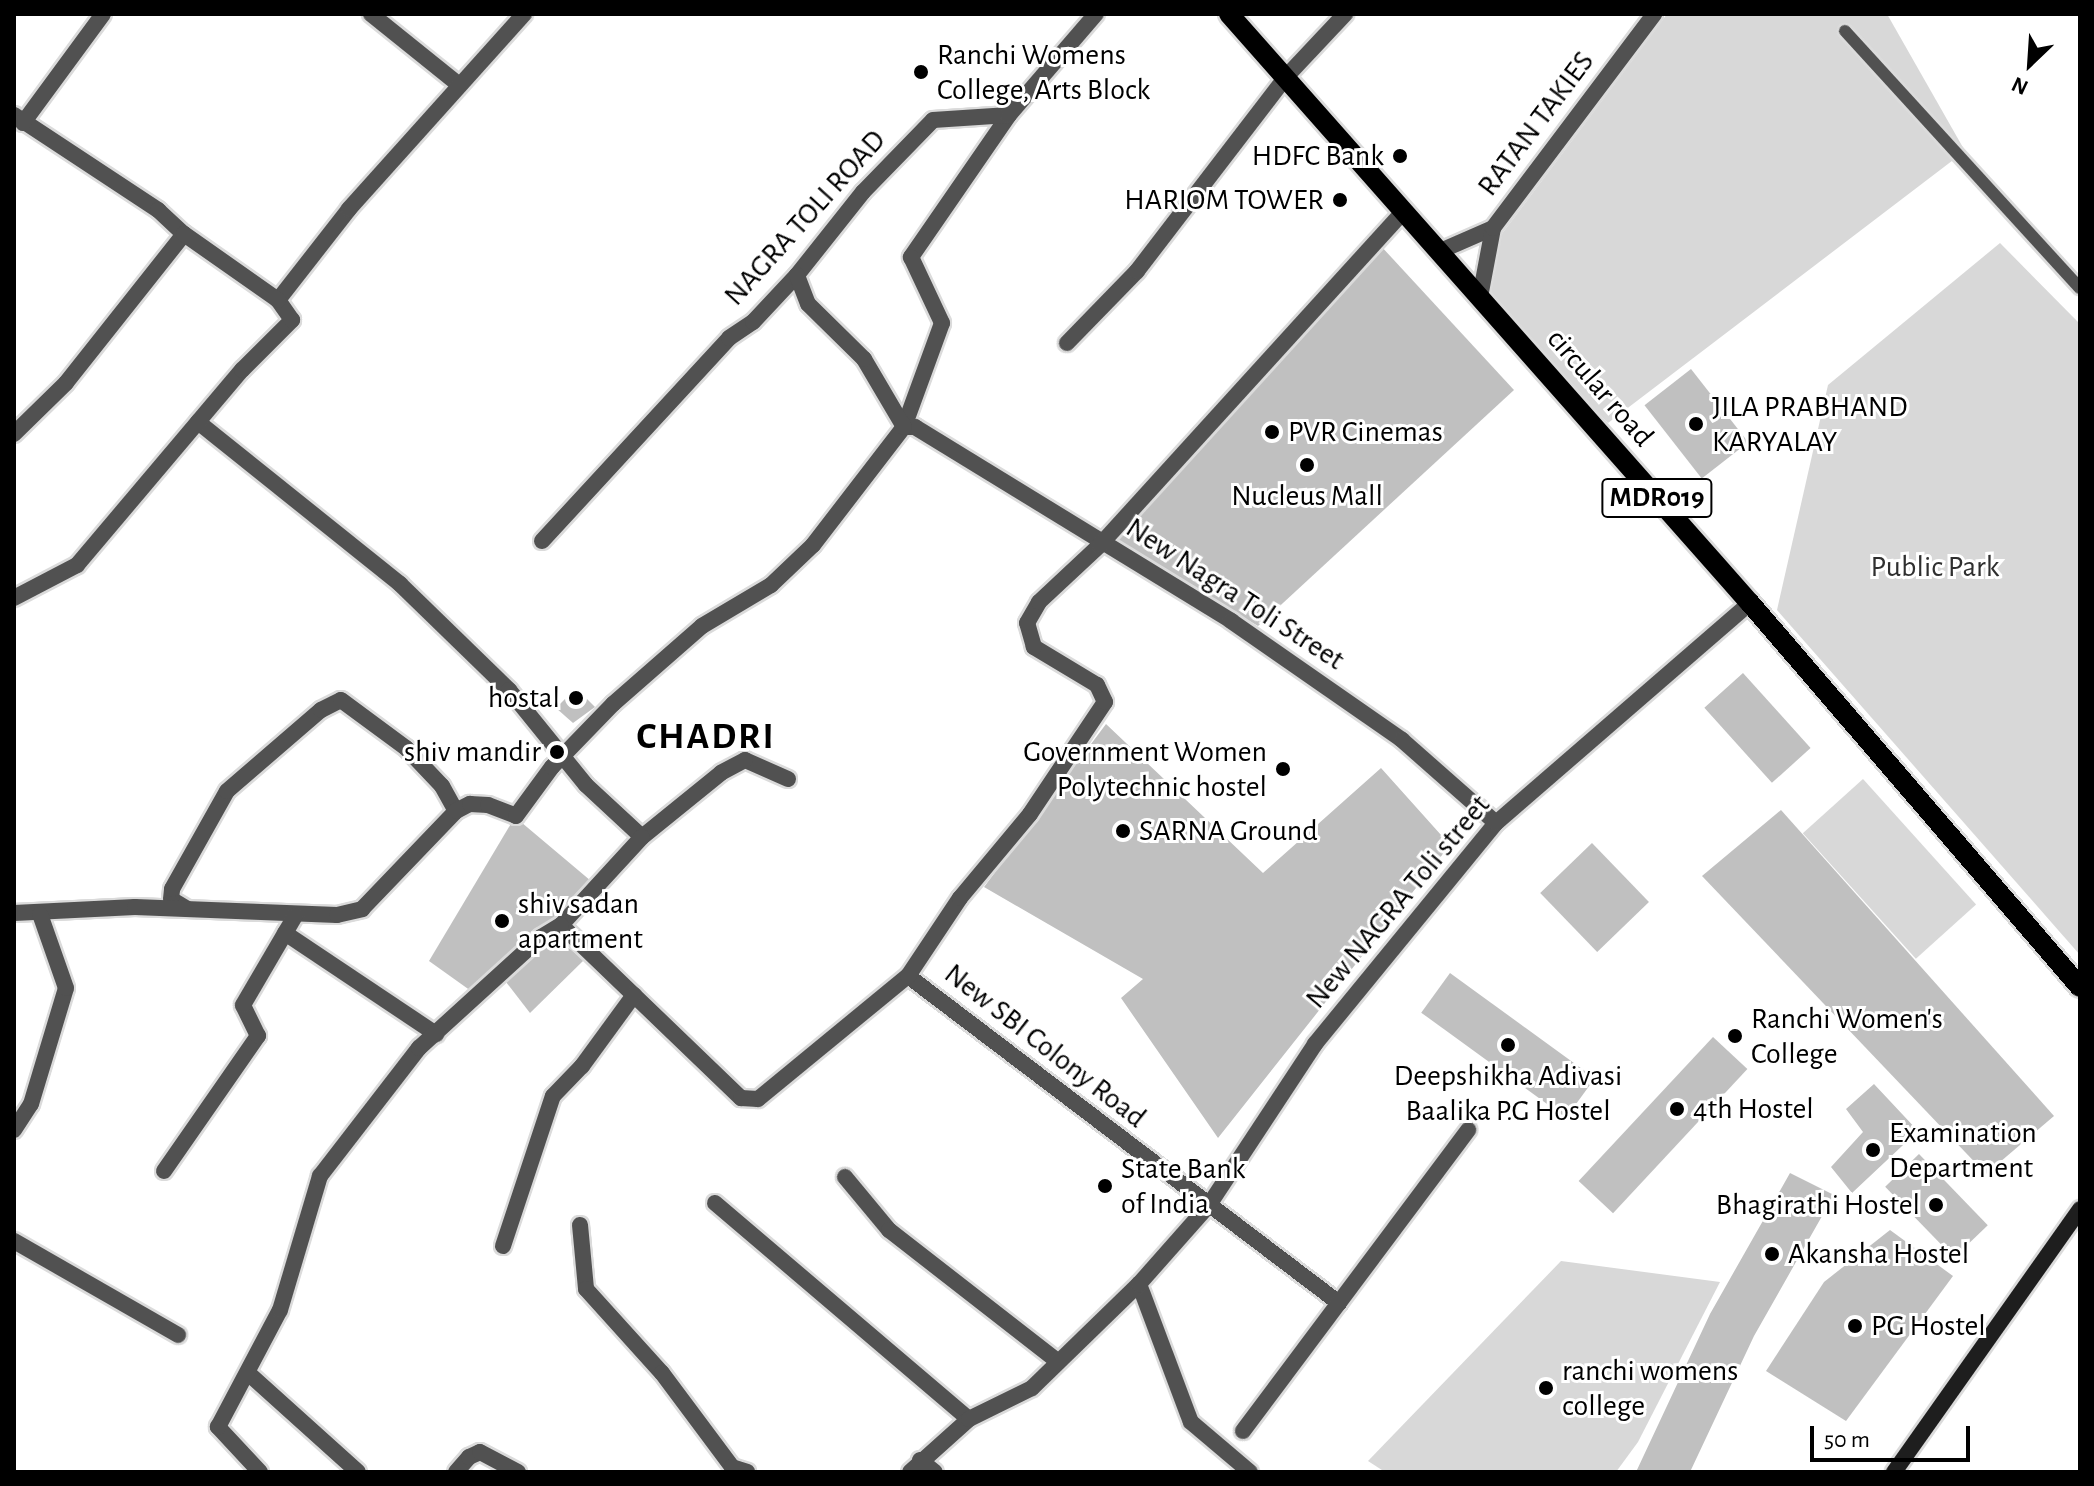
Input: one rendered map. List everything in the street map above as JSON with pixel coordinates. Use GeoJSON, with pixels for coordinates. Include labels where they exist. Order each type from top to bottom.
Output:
{"type":"FeatureCollection","features":[{"type":"Feature","properties":{"kind":"main road","name":"circular road"},"geometry":{"type":"LineString","coordinates":[[1229,14],[1750,603],[2080,987]]}},
{"type":"Feature","properties":{"kind":"main road"},"geometry":{"type":"LineString","coordinates":[[1894,1472],[2080,1209]]}},
{"type":"Feature","properties":{"kind":"street"},"geometry":{"type":"LineString","coordinates":[[14,598],[77,565],[198,422],[292,320],[278,300],[184,234],[158,210],[18,119],[103,14]]}},
{"type":"Feature","properties":{"kind":"street"},"geometry":{"type":"LineString","coordinates":[[371,14],[458,84]]}},
{"type":"Feature","properties":{"kind":"street"},"geometry":{"type":"LineString","coordinates":[[278,300],[458,84],[524,14]]}},
{"type":"Feature","properties":{"kind":"street"},"geometry":{"type":"LineString","coordinates":[[14,913],[186,908],[295,916],[362,909],[456,811],[470,804],[488,805],[516,816],[562,755],[702,626],[771,585],[813,545],[909,427],[942,323],[911,257],[1009,115],[1096,14]]}},
{"type":"Feature","properties":{"kind":"street"},"geometry":{"type":"LineString","coordinates":[[1067,343],[1137,271],[1285,78],[1345,14]]}},
{"type":"Feature","properties":{"kind":"street","name":"RATAN TAKIES"},"geometry":{"type":"LineString","coordinates":[[1480,297],[1493,228],[1654,14]]}},
{"type":"Feature","properties":{"kind":"street","name":"NAGRA TOLI ROAD"},"geometry":{"type":"LineString","coordinates":[[542,541],[729,338],[753,322],[797,275],[863,192],[933,120],[1009,115]]}},
{"type":"Feature","properties":{"kind":"street","name":"New Nagra Toli Street"},"geometry":{"type":"LineString","coordinates":[[1403,212],[1100,545],[1231,621],[1320,682],[1402,740],[1496,823]]}},
{"type":"Feature","properties":{"kind":"street","name":"RATAN TAKIES"},"geometry":{"type":"LineString","coordinates":[[1438,252],[1493,228]]}},
{"type":"Feature","properties":{"kind":"street"},"geometry":{"type":"LineString","coordinates":[[14,434],[66,383],[184,234]]}},
{"type":"Feature","properties":{"kind":"street"},"geometry":{"type":"LineString","coordinates":[[797,275],[808,304],[864,359],[909,427],[1100,545]]}},
{"type":"Feature","properties":{"kind":"street"},"geometry":{"type":"LineString","coordinates":[[198,422],[400,584],[509,690],[562,755],[642,837]]}},
{"type":"Feature","properties":{"kind":"street","name":"New SBI Colony Road"},"geometry":{"type":"LineString","coordinates":[[1100,545],[1039,602],[1027,623],[1034,647],[1097,685],[1105,702],[1095,723],[1030,814],[960,898],[908,976],[1339,1303]]}},
{"type":"Feature","properties":{"kind":"street","name":"New NAGRA Toli street"},"geometry":{"type":"LineString","coordinates":[[915,1466],[969,1419],[1032,1388],[1139,1284],[1209,1205],[1315,1044],[1496,823],[1750,603]]}},
{"type":"Feature","properties":{"kind":"street"},"geometry":{"type":"LineString","coordinates":[[186,908],[171,899],[172,889],[227,791],[321,710],[341,700],[406,748],[442,786],[456,811]]}},
{"type":"Feature","properties":{"kind":"street"},"geometry":{"type":"LineString","coordinates":[[260,1472],[218,1427],[248,1373],[297,1264],[320,1176],[391,1078],[541,937],[561,925],[642,837],[745,760],[788,779]]}},
{"type":"Feature","properties":{"kind":"street"},"geometry":{"type":"LineString","coordinates":[[14,1130],[31,1104],[66,988],[40,914]]}},
{"type":"Feature","properties":{"kind":"street"},"geometry":{"type":"LineString","coordinates":[[164,1171],[258,1036],[243,1005],[295,916]]}},
{"type":"Feature","properties":{"kind":"street"},"geometry":{"type":"LineString","coordinates":[[561,925],[741,1098],[758,1099],[908,976]]}},
{"type":"Feature","properties":{"kind":"street"},"geometry":{"type":"LineString","coordinates":[[285,933],[436,1034]]}},
{"type":"Feature","properties":{"kind":"street"},"geometry":{"type":"LineString","coordinates":[[503,1246],[553,1096],[582,1066],[634,995]]}},
{"type":"Feature","properties":{"kind":"street"},"geometry":{"type":"LineString","coordinates":[[1243,1431],[1468,1130]]}},
{"type":"Feature","properties":{"kind":"street"},"geometry":{"type":"LineString","coordinates":[[845,1177],[889,1230],[1057,1361]]}},
{"type":"Feature","properties":{"kind":"street"},"geometry":{"type":"LineString","coordinates":[[715,1203],[969,1419]]}},
{"type":"Feature","properties":{"kind":"street"},"geometry":{"type":"LineString","coordinates":[[580,1225],[586,1289],[662,1373],[735,1470]]}},
{"type":"Feature","properties":{"kind":"street"},"geometry":{"type":"LineString","coordinates":[[14,1241],[178,1335]]}},
{"type":"Feature","properties":{"kind":"street"},"geometry":{"type":"LineString","coordinates":[[1139,1284],[1191,1422],[1250,1472]]}},
{"type":"Feature","properties":{"kind":"street"},"geometry":{"type":"LineString","coordinates":[[248,1373],[358,1472]]}},
{"type":"Feature","properties":{"kind":"street"},"geometry":{"type":"LineString","coordinates":[[456,1472],[469,1457],[480,1452],[518,1472]]}},
{"type":"Feature","properties":{"kind":"street"},"geometry":{"type":"LineString","coordinates":[[915,1466],[935,1472]]}},
{"type":"Feature","properties":{"kind":"lane"},"geometry":{"type":"LineString","coordinates":[[1845,31],[2080,288]]}},
{"type":"Feature","properties":{"kind":"green space"},"geometry":{"type":"Polygon","coordinates":[[[1667,14],[1887,14],[1965,151],[1608,423],[1485,297],[1498,239],[1667,14]]]}},
{"type":"Feature","properties":{"kind":"green space","name":"Public Park"},"geometry":{"type":"Polygon","coordinates":[[[2000,243],[2080,324],[2080,955],[1777,610],[1828,385],[2000,243]]]}},
{"type":"Feature","properties":{"kind":"green space"},"geometry":{"type":"Polygon","coordinates":[[[1863,779],[1976,905],[1916,959],[1803,833],[1863,779]]]}},
{"type":"Feature","properties":{"kind":"green space"},"geometry":{"type":"Polygon","coordinates":[[[1561,1261],[1720,1282],[1638,1442],[1616,1472],[1385,1472],[1368,1461],[1561,1261]]]}},
{"type":"Feature","properties":{"kind":"building","name":"Nucleus Mall"},"geometry":{"type":"Polygon","coordinates":[[[1380,245],[1514,390],[1258,626],[1115,541],[1380,245]]]}},
{"type":"Feature","properties":{"kind":"building","name":"JILA PRABHAND KARYALAY"},"geometry":{"type":"Polygon","coordinates":[[[1691,369],[1748,442],[1702,479],[1645,405],[1691,369]]]}},
{"type":"Feature","properties":{"kind":"building"},"geometry":{"type":"Polygon","coordinates":[[[1743,673],[1811,748],[1772,783],[1704,708],[1743,673]]]}},
{"type":"Feature","properties":{"kind":"building","name":"hostal"},"geometry":{"type":"Polygon","coordinates":[[[576,688],[595,707],[573,723],[556,708],[576,688]]]}},
{"type":"Feature","properties":{"kind":"building"},"geometry":{"type":"Polygon","coordinates":[[[1106,724],[1263,873],[1381,768],[1450,845],[1218,1138],[1121,998],[1143,979],[984,887],[1106,724]]]}},
{"type":"Feature","properties":{"kind":"building"},"geometry":{"type":"Polygon","coordinates":[[[1781,810],[2054,1116],[1986,1174],[1702,876],[1781,810]]]}},
{"type":"Feature","properties":{"kind":"building","name":"shiv sadan apartment"},"geometry":{"type":"Polygon","coordinates":[[[515,817],[591,881],[478,996],[429,961],[515,817]]]}},
{"type":"Feature","properties":{"kind":"building"},"geometry":{"type":"Polygon","coordinates":[[[1592,843],[1649,902],[1597,952],[1540,893],[1592,843]]]}},
{"type":"Feature","properties":{"kind":"building"},"geometry":{"type":"Polygon","coordinates":[[[551,934],[584,960],[530,1013],[506,982],[551,934]]]}},
{"type":"Feature","properties":{"kind":"building","name":"Deepshikha Adivasi Baalika P.G Hostel"},"geometry":{"type":"Polygon","coordinates":[[[1450,973],[1595,1078],[1566,1118],[1421,1013],[1450,973]]]}},
{"type":"Feature","properties":{"kind":"building","name":"4th Hostel"},"geometry":{"type":"Polygon","coordinates":[[[1713,1037],[1747,1069],[1613,1213],[1579,1181],[1713,1037]]]}},
{"type":"Feature","properties":{"kind":"building","name":"Examination Department"},"geometry":{"type":"Polygon","coordinates":[[[1874,1084],[1918,1131],[1852,1193],[1831,1167],[1863,1132],[1846,1109],[1874,1084]]]}},
{"type":"Feature","properties":{"kind":"building","name":"Bhagirathi Hostel"},"geometry":{"type":"Polygon","coordinates":[[[1919,1154],[1988,1225],[1954,1258],[1885,1187],[1919,1154]]]}},
{"type":"Feature","properties":{"kind":"building"},"geometry":{"type":"Polygon","coordinates":[[[1790,1173],[1834,1195],[1754,1336],[1690,1472],[1636,1472],[1710,1314],[1790,1173]]]}},
{"type":"Feature","properties":{"kind":"building","name":"PG Hostel"},"geometry":{"type":"Polygon","coordinates":[[[1890,1230],[1953,1276],[1846,1421],[1766,1371],[1824,1282],[1890,1230]]]}},
{"type":"Feature","properties":{"kind":"place","name":"Ranchi Womens College, Arts Block"},"geometry":{"type":"Point","coordinates":[921,72]}},
{"type":"Feature","properties":{"kind":"place","name":"HDFC Bank"},"geometry":{"type":"Point","coordinates":[1400,156]}},
{"type":"Feature","properties":{"kind":"place","name":"HARIOM TOWER"},"geometry":{"type":"Point","coordinates":[1340,200]}},
{"type":"Feature","properties":{"kind":"place","name":"JILA PRABHAND KARYALAY"},"geometry":{"type":"Point","coordinates":[1696,424]}},
{"type":"Feature","properties":{"kind":"place","name":"PVR Cinemas"},"geometry":{"type":"Point","coordinates":[1272,432]}},
{"type":"Feature","properties":{"kind":"place","name":"Nucleus Mall"},"geometry":{"type":"Point","coordinates":[1307,465]}},
{"type":"Feature","properties":{"kind":"place","name":"hostal"},"geometry":{"type":"Point","coordinates":[576,698]}},
{"type":"Feature","properties":{"kind":"place","name":"shiv mandir"},"geometry":{"type":"Point","coordinates":[557,752]}},
{"type":"Feature","properties":{"kind":"place","name":"Government Women Polytechnic hostel"},"geometry":{"type":"Point","coordinates":[1283,769]}},
{"type":"Feature","properties":{"kind":"place","name":"SARNA Ground"},"geometry":{"type":"Point","coordinates":[1123,831]}},
{"type":"Feature","properties":{"kind":"place","name":"shiv sadan apartment"},"geometry":{"type":"Point","coordinates":[502,921]}},
{"type":"Feature","properties":{"kind":"place","name":"Ranchi Women's College"},"geometry":{"type":"Point","coordinates":[1735,1036]}},
{"type":"Feature","properties":{"kind":"place","name":"Deepshikha Adivasi Baalika P.G Hostel"},"geometry":{"type":"Point","coordinates":[1508,1045]}},
{"type":"Feature","properties":{"kind":"place","name":"4th Hostel"},"geometry":{"type":"Point","coordinates":[1677,1109]}},
{"type":"Feature","properties":{"kind":"place","name":"Examination Department"},"geometry":{"type":"Point","coordinates":[1873,1150]}},
{"type":"Feature","properties":{"kind":"place","name":"State Bank of India"},"geometry":{"type":"Point","coordinates":[1105,1186]}},
{"type":"Feature","properties":{"kind":"place","name":"Bhagirathi Hostel"},"geometry":{"type":"Point","coordinates":[1936,1205]}},
{"type":"Feature","properties":{"kind":"place","name":"Akansha Hostel"},"geometry":{"type":"Point","coordinates":[1772,1254]}},
{"type":"Feature","properties":{"kind":"place","name":"PG Hostel"},"geometry":{"type":"Point","coordinates":[1855,1326]}},
{"type":"Feature","properties":{"kind":"place","name":"ranchi womens college"},"geometry":{"type":"Point","coordinates":[1546,1388]}},
{"type":"Feature","properties":{"kind":"district","name":"CHADRI"},"geometry":{"type":"Point","coordinates":[706,738]}}]}
